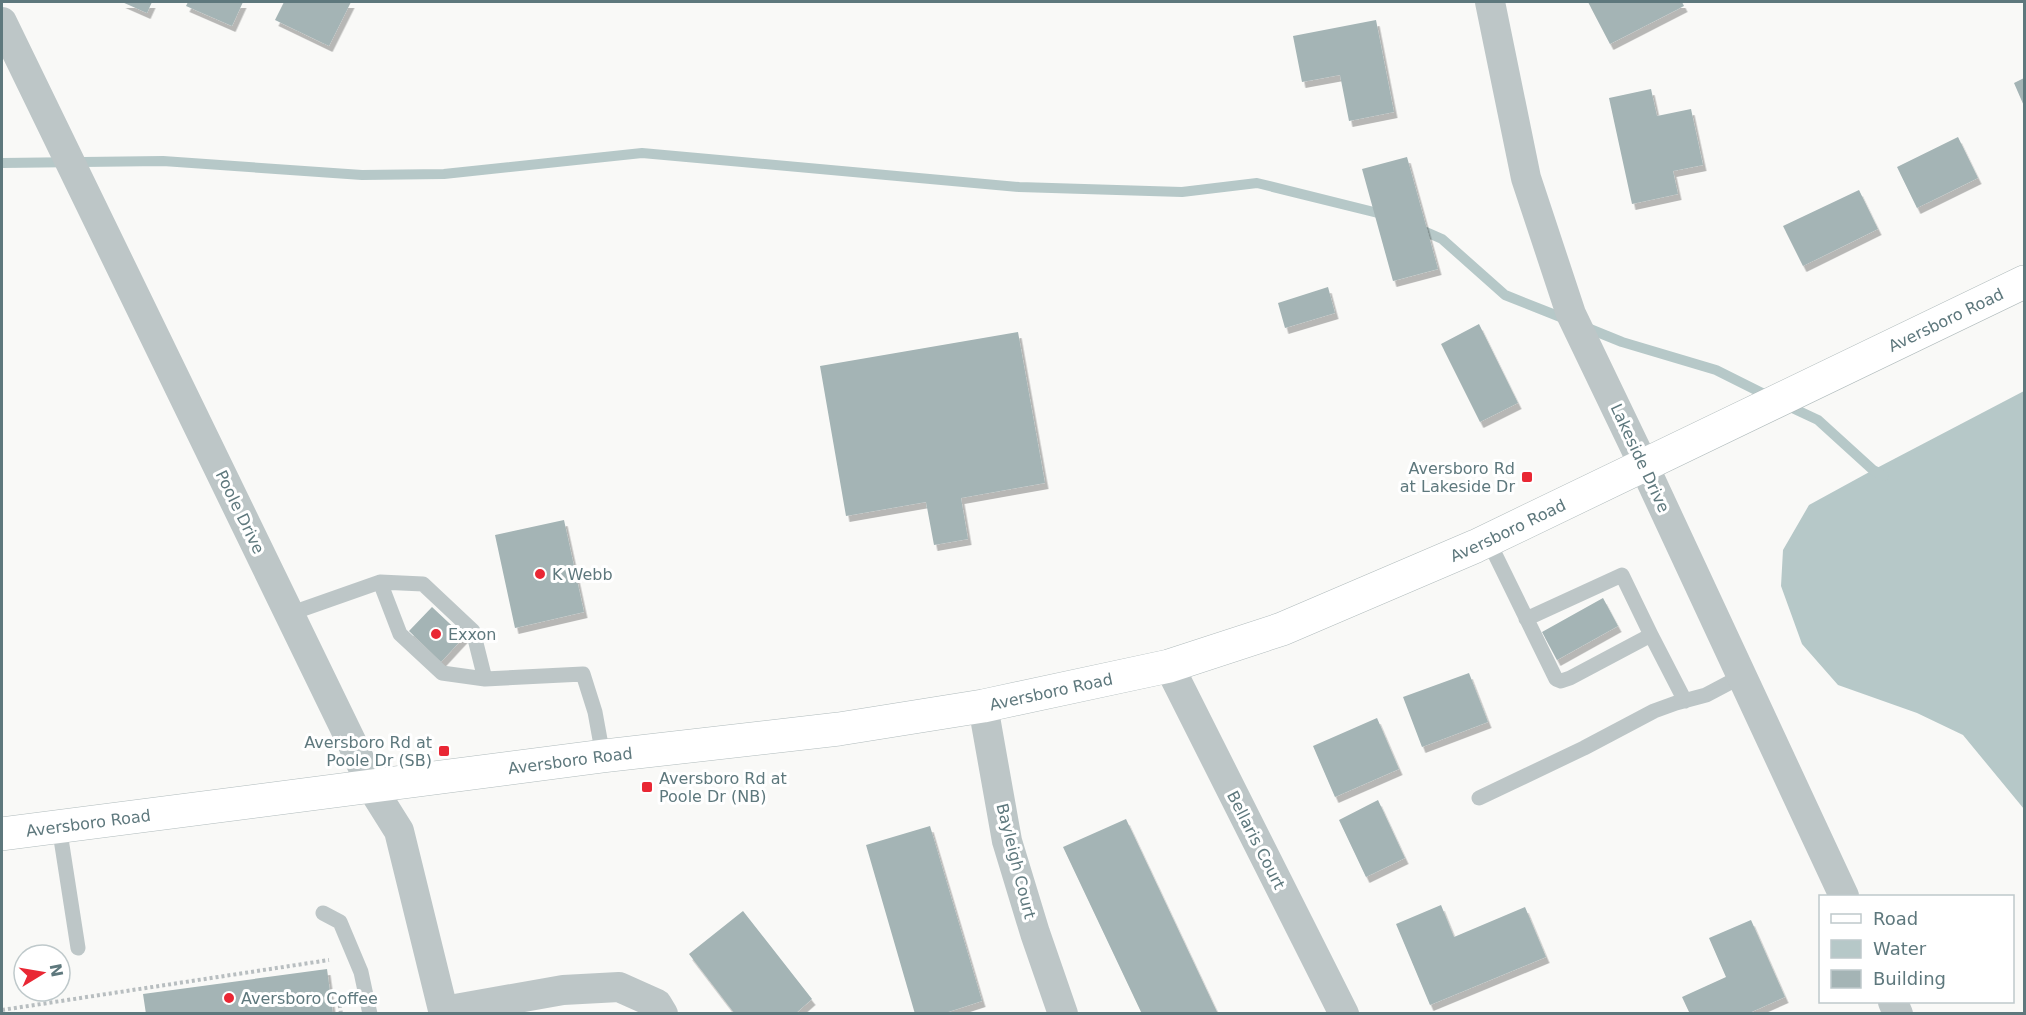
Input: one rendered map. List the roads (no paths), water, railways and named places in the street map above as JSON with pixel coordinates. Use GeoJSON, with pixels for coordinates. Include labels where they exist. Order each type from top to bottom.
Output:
{"type":"FeatureCollection","features":[{"type":"Feature","properties":{"kind":"street","name":"Lakeside Drive"},"geometry":{"type":"LineString","coordinates":[[1490,2],[1526,178],[1571,314],[1843,895]]}},
{"type":"Feature","properties":{"kind":"street","name":"Poole Drive"},"geometry":{"type":"LineString","coordinates":[[2,22],[372,788],[399,831],[444,1012]]}},
{"type":"Feature","properties":{"kind":"street","name":"Aversboro Road"},"geometry":{"type":"LineString","coordinates":[[2,834],[372,788],[603,756],[839,729],[983,706],[1169,666],[1282,629],[1488,540],[2025,282]]}},
{"type":"Feature","properties":{"kind":"street","name":"Bellaris Court"},"geometry":{"type":"LineString","coordinates":[[1169,666],[1344,1014]]}},
{"type":"Feature","properties":{"kind":"street","name":"Bayleigh Court"},"geometry":{"type":"LineString","coordinates":[[983,706],[1007,841],[1063,1014]]}},
{"type":"Feature","properties":{"kind":"street"},"geometry":{"type":"LineString","coordinates":[[444,1012],[562,990],[619,987],[657,1004],[663,1014]]}},
{"type":"Feature","properties":{"kind":"lane"},"geometry":{"type":"LineString","coordinates":[[1488,540],[1556,679],[1561,681],[1652,635]]}},
{"type":"Feature","properties":{"kind":"lane"},"geometry":{"type":"LineString","coordinates":[[1526,619],[1622,575],[1685,701]]}},
{"type":"Feature","properties":{"kind":"lane"},"geometry":{"type":"LineString","coordinates":[[380,582],[400,634],[442,673],[485,679],[583,674],[596,712],[603,756]]}},
{"type":"Feature","properties":{"kind":"lane"},"geometry":{"type":"LineString","coordinates":[[289,614],[380,582],[423,584],[473,631],[485,679]]}},
{"type":"Feature","properties":{"kind":"lane"},"geometry":{"type":"LineString","coordinates":[[1479,798],[1584,748],[1654,711],[1706,695],[1742,676]]}},
{"type":"Feature","properties":{"kind":"lane"},"geometry":{"type":"LineString","coordinates":[[59,826],[78,948]]}},
{"type":"Feature","properties":{"kind":"lane"},"geometry":{"type":"LineString","coordinates":[[323,913],[340,922],[361,972],[370,1014]]}},
{"type":"Feature","properties":{"kind":"water"},"geometry":{"type":"Polygon","coordinates":[[[2024,391],[2024,809],[1963,735],[1917,713],[1838,685],[1802,644],[1781,586],[1783,550],[1809,505],[2024,391]]]}},
{"type":"Feature","properties":{"kind":"waterway"},"geometry":{"type":"LineString","coordinates":[[2,163],[163,161],[362,175],[444,174],[642,153],[1019,187],[1182,192],[1257,183],[1386,215]]}},
{"type":"Feature","properties":{"kind":"waterway"},"geometry":{"type":"LineString","coordinates":[[1417,228],[1442,239],[1505,295],[1568,320]]}},
{"type":"Feature","properties":{"kind":"waterway"},"geometry":{"type":"LineString","coordinates":[[1585,327],[1622,342],[1716,370],[1772,398]]}},
{"type":"Feature","properties":{"kind":"waterway"},"geometry":{"type":"LineString","coordinates":[[1786,405],[1818,420],[1873,470],[1884,476]]}},
{"type":"Feature","properties":{"kind":"place","name":"Aversboro Rd at Lakeside Dr"},"geometry":{"type":"Point","coordinates":[1527,477]}},
{"type":"Feature","properties":{"kind":"place","name":"K Webb"},"geometry":{"type":"Point","coordinates":[540,574]}},
{"type":"Feature","properties":{"kind":"place","name":"Exxon"},"geometry":{"type":"Point","coordinates":[436,634]}},
{"type":"Feature","properties":{"kind":"place","name":"Aversboro Rd at Poole Dr (SB)"},"geometry":{"type":"Point","coordinates":[444,751]}},
{"type":"Feature","properties":{"kind":"place","name":"Aversboro Rd at Poole Dr (NB)"},"geometry":{"type":"Point","coordinates":[647,787]}},
{"type":"Feature","properties":{"kind":"place","name":"Aversboro Coffee"},"geometry":{"type":"Point","coordinates":[229,998]}}]}
